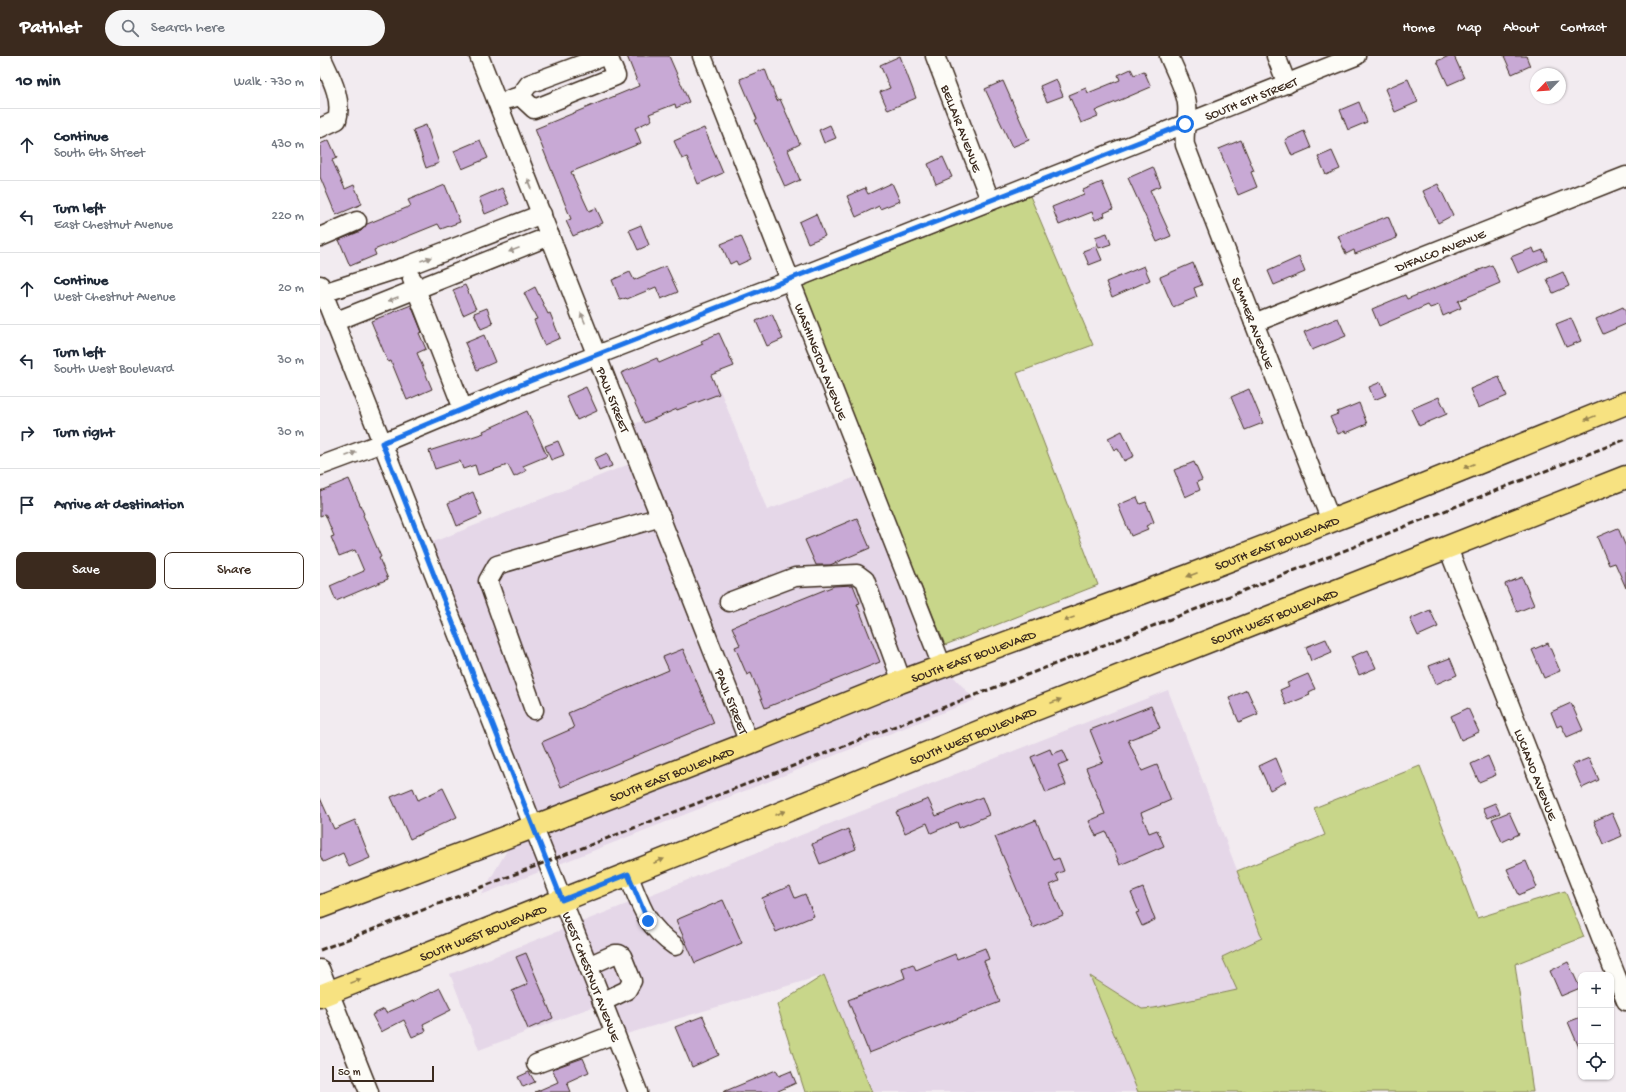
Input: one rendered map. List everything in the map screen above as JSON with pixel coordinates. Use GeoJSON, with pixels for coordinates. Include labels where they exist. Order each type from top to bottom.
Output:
{"type":"FeatureCollection","features":[{"type":"Feature","properties":{"kind":"main road","name":"SOUTH EAST BOULEVARD"},"geometry":{"type":"LineString","coordinates":[[320,907],[533,827],[942,666],[1188,576],[1331,521],[1626,403]]}},
{"type":"Feature","properties":{"kind":"main road","name":"SOUTH WEST BOULEVARD"},"geometry":{"type":"LineString","coordinates":[[325,994],[628,874],[1008,720],[1626,477]]}},
{"type":"Feature","properties":{"kind":"street"},"geometry":{"type":"LineString","coordinates":[[320,128],[337,120],[339,112],[337,94],[322,56]]}},
{"type":"Feature","properties":{"kind":"street","name":"PAUL STREET"},"geometry":{"type":"LineString","coordinates":[[479,56],[749,743]]}},
{"type":"Feature","properties":{"kind":"street"},"geometry":{"type":"LineString","coordinates":[[498,104],[520,96],[529,84],[604,56]]}},
{"type":"Feature","properties":{"kind":"street"},"geometry":{"type":"LineString","coordinates":[[520,96],[534,109],[616,76],[608,56]]}},
{"type":"Feature","properties":{"kind":"street","name":"WASHINGTON AVENUE"},"geometry":{"type":"LineString","coordinates":[[702,56],[942,666]]}},
{"type":"Feature","properties":{"kind":"street","name":"BELLAIR AVENUE"},"geometry":{"type":"LineString","coordinates":[[935,56],[990,200]]}},
{"type":"Feature","properties":{"kind":"street","name":"SUMMER AVENUE"},"geometry":{"type":"LineString","coordinates":[[1169,56],[1187,102],[1188,112],[1184,134],[1185,145],[1331,521]]}},
{"type":"Feature","properties":{"kind":"street"},"geometry":{"type":"LineString","coordinates":[[1276,56],[1287,84]]}},
{"type":"Feature","properties":{"kind":"street","name":"SOUTH 6TH STREET"},"geometry":{"type":"LineString","coordinates":[[320,466],[382,443],[597,355],[791,280],[1356,56]]}},
{"type":"Feature","properties":{"kind":"street","name":"DIFALCO AVENUE"},"geometry":{"type":"LineString","coordinates":[[1254,322],[1626,176]]}},
{"type":"Feature","properties":{"kind":"street"},"geometry":{"type":"LineString","coordinates":[[322,289],[407,266],[542,214]]}},
{"type":"Feature","properties":{"kind":"street"},"geometry":{"type":"LineString","coordinates":[[320,237],[357,221]]}},
{"type":"Feature","properties":{"kind":"street"},"geometry":{"type":"LineString","coordinates":[[334,322],[550,236]]}},
{"type":"Feature","properties":{"kind":"street"},"geometry":{"type":"LineString","coordinates":[[460,246],[468,268]]}},
{"type":"Feature","properties":{"kind":"street"},"geometry":{"type":"LineString","coordinates":[[407,266],[463,409]]}},
{"type":"Feature","properties":{"kind":"street","name":"WEST CHESTNUT AVENUE"},"geometry":{"type":"LineString","coordinates":[[322,289],[638,1092]]}},
{"type":"Feature","properties":{"kind":"street"},"geometry":{"type":"LineString","coordinates":[[534,710],[488,581],[497,565],[661,517]]}},
{"type":"Feature","properties":{"kind":"street","name":"LUCIANO AVENUE"},"geometry":{"type":"LineString","coordinates":[[1448,548],[1626,1001]]}},
{"type":"Feature","properties":{"kind":"street"},"geometry":{"type":"LineString","coordinates":[[729,602],[795,577],[829,577],[857,574],[864,580],[902,682]]}},
{"type":"Feature","properties":{"kind":"street"},"geometry":{"type":"LineString","coordinates":[[628,874],[648,921],[661,936],[675,946]]}},
{"type":"Feature","properties":{"kind":"street"},"geometry":{"type":"LineString","coordinates":[[588,966],[615,954],[619,954],[622,956],[632,981],[628,990],[602,1002]]}},
{"type":"Feature","properties":{"kind":"street"},"geometry":{"type":"LineString","coordinates":[[320,969],[325,994],[369,1092]]}},
{"type":"Feature","properties":{"kind":"street"},"geometry":{"type":"LineString","coordinates":[[536,1064],[615,1034]]}},
{"type":"Feature","properties":{"kind":"shaded area"},"geometry":{"type":"Polygon","coordinates":[[[720,390],[767,510],[867,473],[940,662],[975,700],[481,895],[528,814],[423,546],[637,461],[624,428],[720,390]]]}},
{"type":"Feature","properties":{"kind":"shaded area"},"geometry":{"type":"Polygon","coordinates":[[[1168,690],[1263,938],[1223,957],[1237,990],[1154,1008],[1142,1009],[1090,976],[1138,1092],[872,1092],[824,975],[613,1038],[600,1004],[479,1050],[450,974],[1168,690]]]}},
{"type":"Feature","properties":{"kind":"green space"},"geometry":{"type":"Polygon","coordinates":[[[1030,196],[1093,345],[1017,373],[1098,585],[945,645],[800,287],[1030,196]]]}},
{"type":"Feature","properties":{"kind":"green space"},"geometry":{"type":"Polygon","coordinates":[[[1420,766],[1477,918],[1565,891],[1584,937],[1515,964],[1533,1092],[1138,1092],[1090,976],[1142,1009],[1154,1008],[1237,990],[1222,957],[1262,938],[1237,871],[1325,835],[1314,808],[1420,766]]]}},
{"type":"Feature","properties":{"kind":"green space"},"geometry":{"type":"Polygon","coordinates":[[[824,975],[872,1092],[805,1092],[777,1005],[824,975]]]}},
{"type":"Feature","properties":{"kind":"building"},"geometry":{"type":"Polygon","coordinates":[[[627,56],[669,56],[689,102],[676,108],[675,104],[649,114],[652,120],[635,128],[641,143],[571,172],[589,211],[596,208],[603,223],[573,236],[566,221],[571,219],[535,129],[639,86],[627,56]]]}},
{"type":"Feature","properties":{"kind":"building"},"geometry":{"type":"Polygon","coordinates":[[[900,56],[916,98],[888,110],[880,92],[890,88],[880,65],[900,56]]]}},
{"type":"Feature","properties":{"kind":"building"},"geometry":{"type":"Polygon","coordinates":[[[1449,56],[1454,56],[1464,78],[1448,85],[1437,61],[1449,56]]]}},
{"type":"Feature","properties":{"kind":"building"},"geometry":{"type":"Polygon","coordinates":[[[1504,56],[1526,56],[1530,66],[1512,74],[1504,56]]]}},
{"type":"Feature","properties":{"kind":"building"},"geometry":{"type":"Polygon","coordinates":[[[765,69],[777,101],[780,99],[800,144],[788,150],[800,180],[785,187],[755,120],[757,119],[740,79],[765,69]]]}},
{"type":"Feature","properties":{"kind":"building"},"geometry":{"type":"Polygon","coordinates":[[[1131,69],[1134,75],[1144,71],[1151,87],[1095,111],[1098,116],[1081,123],[1069,95],[1086,88],[1088,93],[1120,80],[1118,75],[1131,69]]]}},
{"type":"Feature","properties":{"kind":"building"},"geometry":{"type":"Polygon","coordinates":[[[1056,79],[1063,96],[1047,102],[1040,86],[1056,79]]]}},
{"type":"Feature","properties":{"kind":"building"},"geometry":{"type":"Polygon","coordinates":[[[1408,79],[1418,102],[1395,112],[1385,89],[1408,79]]]}},
{"type":"Feature","properties":{"kind":"building"},"geometry":{"type":"Polygon","coordinates":[[[1003,81],[1029,140],[1012,147],[985,89],[1003,81]]]}},
{"type":"Feature","properties":{"kind":"building"},"geometry":{"type":"Polygon","coordinates":[[[1359,102],[1367,122],[1348,130],[1340,110],[1359,102]]]}},
{"type":"Feature","properties":{"kind":"building"},"geometry":{"type":"Polygon","coordinates":[[[426,125],[439,163],[426,168],[413,130],[426,125]]]}},
{"type":"Feature","properties":{"kind":"building"},"geometry":{"type":"Polygon","coordinates":[[[830,125],[836,138],[824,143],[819,130],[830,125]]]}},
{"type":"Feature","properties":{"kind":"building"},"geometry":{"type":"Polygon","coordinates":[[[704,128],[723,173],[698,184],[687,157],[682,159],[674,141],[704,128]]]}},
{"type":"Feature","properties":{"kind":"building"},"geometry":{"type":"Polygon","coordinates":[[[1304,131],[1311,148],[1292,156],[1285,140],[1304,131]]]}},
{"type":"Feature","properties":{"kind":"building"},"geometry":{"type":"Polygon","coordinates":[[[329,140],[337,158],[332,160],[345,189],[354,185],[362,204],[336,215],[320,177],[320,144],[329,140]]]}},
{"type":"Feature","properties":{"kind":"building"},"geometry":{"type":"Polygon","coordinates":[[[480,140],[488,158],[462,169],[454,151],[480,140]]]}},
{"type":"Feature","properties":{"kind":"building"},"geometry":{"type":"Polygon","coordinates":[[[1241,140],[1254,171],[1251,172],[1257,187],[1238,195],[1219,149],[1241,140]]]}},
{"type":"Feature","properties":{"kind":"building"},"geometry":{"type":"Polygon","coordinates":[[[1332,151],[1340,169],[1326,175],[1318,157],[1332,151]]]}},
{"type":"Feature","properties":{"kind":"building"},"geometry":{"type":"Polygon","coordinates":[[[943,157],[952,177],[936,184],[928,164],[943,157]]]}},
{"type":"Feature","properties":{"kind":"building"},"geometry":{"type":"Polygon","coordinates":[[[1153,167],[1161,186],[1150,190],[1171,236],[1157,242],[1128,178],[1153,167]]]}},
{"type":"Feature","properties":{"kind":"building"},"geometry":{"type":"Polygon","coordinates":[[[1102,182],[1113,209],[1104,213],[1105,216],[1095,220],[1092,212],[1059,225],[1052,207],[1084,194],[1083,190],[1102,182]]]}},
{"type":"Feature","properties":{"kind":"building"},"geometry":{"type":"Polygon","coordinates":[[[892,183],[900,201],[880,209],[879,206],[856,217],[847,196],[865,188],[868,194],[892,183]]]}},
{"type":"Feature","properties":{"kind":"building"},"geometry":{"type":"Polygon","coordinates":[[[1438,184],[1453,215],[1438,223],[1423,191],[1438,184]]]}},
{"type":"Feature","properties":{"kind":"building"},"geometry":{"type":"Polygon","coordinates":[[[445,185],[460,222],[441,229],[438,224],[374,250],[376,255],[350,266],[339,240],[361,231],[367,224],[411,206],[408,200],[445,185]]]}},
{"type":"Feature","properties":{"kind":"building"},"geometry":{"type":"Polygon","coordinates":[[[502,188],[509,204],[485,214],[479,198],[502,188]]]}},
{"type":"Feature","properties":{"kind":"building"},"geometry":{"type":"Polygon","coordinates":[[[816,214],[825,236],[808,243],[799,222],[816,214]]]}},
{"type":"Feature","properties":{"kind":"building"},"geometry":{"type":"Polygon","coordinates":[[[1388,216],[1397,238],[1355,254],[1354,250],[1346,254],[1338,236],[1388,216]]]}},
{"type":"Feature","properties":{"kind":"building"},"geometry":{"type":"Polygon","coordinates":[[[641,225],[649,245],[638,250],[629,230],[641,225]]]}},
{"type":"Feature","properties":{"kind":"building"},"geometry":{"type":"Polygon","coordinates":[[[1107,233],[1111,244],[1099,248],[1095,237],[1107,233]]]}},
{"type":"Feature","properties":{"kind":"building"},"geometry":{"type":"Polygon","coordinates":[[[741,236],[751,259],[738,265],[736,261],[730,264],[721,244],[741,236]]]}},
{"type":"Feature","properties":{"kind":"building"},"geometry":{"type":"Polygon","coordinates":[[[1096,246],[1102,260],[1089,265],[1083,251],[1096,246]]]}},
{"type":"Feature","properties":{"kind":"building"},"geometry":{"type":"Polygon","coordinates":[[[1533,248],[1535,253],[1543,250],[1547,260],[1518,273],[1511,257],[1533,248]]]}},
{"type":"Feature","properties":{"kind":"building"},"geometry":{"type":"Polygon","coordinates":[[[1299,257],[1305,272],[1274,285],[1268,271],[1299,257]]]}},
{"type":"Feature","properties":{"kind":"building"},"geometry":{"type":"Polygon","coordinates":[[[1193,263],[1202,285],[1194,288],[1197,297],[1173,307],[1160,277],[1193,263]]]}},
{"type":"Feature","properties":{"kind":"building"},"geometry":{"type":"Polygon","coordinates":[[[1492,265],[1500,283],[1458,301],[1461,308],[1443,316],[1439,305],[1430,308],[1428,305],[1379,326],[1372,309],[1405,295],[1407,299],[1492,265]]]}},
{"type":"Feature","properties":{"kind":"building"},"geometry":{"type":"Polygon","coordinates":[[[666,266],[678,292],[661,299],[656,287],[627,299],[620,300],[612,280],[630,272],[634,280],[666,266]]]}},
{"type":"Feature","properties":{"kind":"building"},"geometry":{"type":"Polygon","coordinates":[[[1144,266],[1150,280],[1112,297],[1106,282],[1144,266]]]}},
{"type":"Feature","properties":{"kind":"building"},"geometry":{"type":"Polygon","coordinates":[[[1563,272],[1569,286],[1553,293],[1547,279],[1563,272]]]}},
{"type":"Feature","properties":{"kind":"building"},"geometry":{"type":"Polygon","coordinates":[[[465,285],[476,309],[463,315],[453,290],[465,285]]]}},
{"type":"Feature","properties":{"kind":"building"},"geometry":{"type":"Polygon","coordinates":[[[535,287],[548,314],[550,313],[560,338],[544,345],[534,320],[537,319],[524,293],[535,287]]]}},
{"type":"Feature","properties":{"kind":"building"},"geometry":{"type":"Polygon","coordinates":[[[411,305],[422,332],[419,333],[426,349],[417,353],[432,389],[407,400],[391,361],[388,362],[371,321],[411,305]]]}},
{"type":"Feature","properties":{"kind":"building"},"geometry":{"type":"Polygon","coordinates":[[[1623,307],[1626,312],[1626,324],[1603,334],[1596,319],[1623,307]]]}},
{"type":"Feature","properties":{"kind":"building"},"geometry":{"type":"Polygon","coordinates":[[[487,308],[493,324],[481,329],[474,313],[487,308]]]}},
{"type":"Feature","properties":{"kind":"building"},"geometry":{"type":"Polygon","coordinates":[[[772,314],[783,339],[767,346],[756,321],[772,314]]]}},
{"type":"Feature","properties":{"kind":"building"},"geometry":{"type":"Polygon","coordinates":[[[1338,318],[1346,336],[1312,350],[1304,332],[1338,318]]]}},
{"type":"Feature","properties":{"kind":"building"},"geometry":{"type":"Polygon","coordinates":[[[1571,318],[1581,341],[1566,347],[1556,324],[1571,318]]]}},
{"type":"Feature","properties":{"kind":"building"},"geometry":{"type":"Polygon","coordinates":[[[719,333],[734,366],[711,375],[719,394],[644,423],[621,373],[657,358],[659,363],[703,344],[701,341],[719,333]]]}},
{"type":"Feature","properties":{"kind":"building"},"geometry":{"type":"Polygon","coordinates":[[[484,335],[495,362],[477,370],[465,343],[484,335]]]}},
{"type":"Feature","properties":{"kind":"building"},"geometry":{"type":"Polygon","coordinates":[[[1499,377],[1507,396],[1478,408],[1470,389],[1499,377]]]}},
{"type":"Feature","properties":{"kind":"building"},"geometry":{"type":"Polygon","coordinates":[[[1381,382],[1386,395],[1374,400],[1369,387],[1381,382]]]}},
{"type":"Feature","properties":{"kind":"building"},"geometry":{"type":"Polygon","coordinates":[[[586,387],[597,411],[577,420],[566,396],[586,387]]]}},
{"type":"Feature","properties":{"kind":"building"},"geometry":{"type":"Polygon","coordinates":[[[1249,389],[1263,423],[1245,430],[1231,397],[1249,389]]]}},
{"type":"Feature","properties":{"kind":"building"},"geometry":{"type":"Polygon","coordinates":[[[1439,397],[1447,414],[1419,426],[1411,409],[1439,397]]]}},
{"type":"Feature","properties":{"kind":"building"},"geometry":{"type":"Polygon","coordinates":[[[1359,403],[1367,424],[1346,433],[1345,431],[1338,434],[1330,417],[1338,414],[1337,412],[1359,403]]]}},
{"type":"Feature","properties":{"kind":"building"},"geometry":{"type":"Polygon","coordinates":[[[527,411],[547,456],[523,466],[526,471],[514,477],[508,465],[478,475],[475,465],[463,469],[460,461],[435,469],[429,451],[484,433],[483,431],[527,411]]]}},
{"type":"Feature","properties":{"kind":"building"},"geometry":{"type":"Polygon","coordinates":[[[1122,431],[1134,456],[1124,461],[1118,449],[1114,450],[1108,438],[1122,431]]]}},
{"type":"Feature","properties":{"kind":"building"},"geometry":{"type":"Polygon","coordinates":[[[558,441],[564,455],[551,460],[545,446],[558,441]]]}},
{"type":"Feature","properties":{"kind":"building"},"geometry":{"type":"Polygon","coordinates":[[[607,453],[612,466],[599,471],[594,459],[607,453]]]}},
{"type":"Feature","properties":{"kind":"building"},"geometry":{"type":"Polygon","coordinates":[[[1194,462],[1202,480],[1197,482],[1200,490],[1185,497],[1174,470],[1194,462]]]}},
{"type":"Feature","properties":{"kind":"building"},"geometry":{"type":"Polygon","coordinates":[[[349,479],[381,557],[379,558],[388,579],[336,601],[330,586],[364,571],[355,550],[339,556],[331,537],[334,536],[325,514],[320,516],[320,491],[349,479]]]}},
{"type":"Feature","properties":{"kind":"building"},"geometry":{"type":"Polygon","coordinates":[[[473,492],[482,515],[457,526],[448,503],[473,492]]]}},
{"type":"Feature","properties":{"kind":"building"},"geometry":{"type":"Polygon","coordinates":[[[1137,497],[1140,504],[1146,502],[1154,522],[1146,526],[1148,529],[1131,536],[1118,505],[1137,497]]]}},
{"type":"Feature","properties":{"kind":"building"},"geometry":{"type":"Polygon","coordinates":[[[857,518],[870,548],[830,565],[816,565],[805,540],[857,518]]]}},
{"type":"Feature","properties":{"kind":"building"},"geometry":{"type":"Polygon","coordinates":[[[1618,528],[1626,547],[1626,588],[1615,563],[1609,565],[1597,537],[1618,528]]]}},
{"type":"Feature","properties":{"kind":"building"},"geometry":{"type":"Polygon","coordinates":[[[1522,577],[1534,605],[1517,612],[1505,584],[1522,577]]]}},
{"type":"Feature","properties":{"kind":"building"},"geometry":{"type":"Polygon","coordinates":[[[853,585],[860,603],[857,604],[880,662],[765,708],[751,673],[747,675],[735,647],[740,645],[732,627],[834,586],[853,585]]]}},
{"type":"Feature","properties":{"kind":"building"},"geometry":{"type":"Polygon","coordinates":[[[1430,610],[1438,627],[1418,636],[1410,619],[1430,610]]]}},
{"type":"Feature","properties":{"kind":"building"},"geometry":{"type":"Polygon","coordinates":[[[1326,639],[1332,652],[1311,661],[1306,647],[1326,639]]]}},
{"type":"Feature","properties":{"kind":"building"},"geometry":{"type":"Polygon","coordinates":[[[1548,643],[1560,671],[1544,678],[1532,650],[1548,643]]]}},
{"type":"Feature","properties":{"kind":"building"},"geometry":{"type":"Polygon","coordinates":[[[683,649],[714,723],[561,787],[542,742],[574,728],[568,713],[669,670],[663,657],[683,649]]]}},
{"type":"Feature","properties":{"kind":"building"},"geometry":{"type":"Polygon","coordinates":[[[1368,650],[1376,668],[1359,675],[1351,657],[1368,650]]]}},
{"type":"Feature","properties":{"kind":"building"},"geometry":{"type":"Polygon","coordinates":[[[1450,658],[1457,675],[1436,684],[1429,666],[1450,658]]]}},
{"type":"Feature","properties":{"kind":"building"},"geometry":{"type":"Polygon","coordinates":[[[1308,674],[1315,689],[1309,692],[1310,695],[1286,705],[1280,690],[1289,686],[1287,683],[1308,674]]]}},
{"type":"Feature","properties":{"kind":"building"},"geometry":{"type":"Polygon","coordinates":[[[1247,690],[1258,714],[1239,722],[1229,698],[1247,690]]]}},
{"type":"Feature","properties":{"kind":"building"},"geometry":{"type":"Polygon","coordinates":[[[1571,703],[1583,730],[1567,737],[1561,725],[1557,727],[1551,712],[1571,703]]]}},
{"type":"Feature","properties":{"kind":"building"},"geometry":{"type":"Polygon","coordinates":[[[1151,706],[1160,728],[1128,740],[1142,771],[1157,765],[1171,800],[1141,813],[1149,833],[1157,830],[1164,846],[1120,865],[1106,832],[1096,836],[1089,821],[1105,814],[1086,768],[1103,762],[1090,730],[1151,706]]]}},
{"type":"Feature","properties":{"kind":"building"},"geometry":{"type":"Polygon","coordinates":[[[1468,708],[1479,732],[1461,740],[1451,716],[1468,708]]]}},
{"type":"Feature","properties":{"kind":"building"},"geometry":{"type":"Polygon","coordinates":[[[1050,749],[1052,754],[1063,750],[1068,761],[1058,765],[1066,785],[1046,793],[1031,757],[1050,749]]]}},
{"type":"Feature","properties":{"kind":"building"},"geometry":{"type":"Polygon","coordinates":[[[1488,756],[1496,775],[1479,782],[1471,764],[1488,756]]]}},
{"type":"Feature","properties":{"kind":"building"},"geometry":{"type":"Polygon","coordinates":[[[1276,758],[1286,782],[1270,790],[1259,766],[1276,758]]]}},
{"type":"Feature","properties":{"kind":"building"},"geometry":{"type":"Polygon","coordinates":[[[1589,758],[1599,780],[1582,788],[1572,765],[1589,758]]]}},
{"type":"Feature","properties":{"kind":"building"},"geometry":{"type":"Polygon","coordinates":[[[413,788],[418,800],[443,788],[457,817],[410,839],[391,797],[413,788]]]}},
{"type":"Feature","properties":{"kind":"building"},"geometry":{"type":"Polygon","coordinates":[[[982,797],[989,815],[959,828],[957,822],[931,833],[927,823],[905,833],[896,812],[928,799],[936,816],[982,797]]]}},
{"type":"Feature","properties":{"kind":"building"},"geometry":{"type":"Polygon","coordinates":[[[320,798],[334,829],[355,820],[370,858],[349,867],[343,853],[323,862],[320,855],[320,798]]]}},
{"type":"Feature","properties":{"kind":"building"},"geometry":{"type":"Polygon","coordinates":[[[1495,803],[1500,813],[1488,818],[1483,808],[1495,803]]]}},
{"type":"Feature","properties":{"kind":"building"},"geometry":{"type":"Polygon","coordinates":[[[1509,812],[1519,834],[1502,842],[1492,819],[1509,812]]]}},
{"type":"Feature","properties":{"kind":"building"},"geometry":{"type":"Polygon","coordinates":[[[1612,813],[1622,836],[1604,844],[1594,821],[1612,813]]]}},
{"type":"Feature","properties":{"kind":"building"},"geometry":{"type":"Polygon","coordinates":[[[1036,820],[1053,860],[1059,858],[1064,871],[1056,874],[1059,881],[1050,885],[1063,915],[1033,928],[995,837],[1036,820]]]}},
{"type":"Feature","properties":{"kind":"building"},"geometry":{"type":"Polygon","coordinates":[[[848,829],[856,849],[820,864],[812,844],[848,829]]]}},
{"type":"Feature","properties":{"kind":"building"},"geometry":{"type":"Polygon","coordinates":[[[1526,861],[1537,887],[1519,895],[1507,869],[1526,861]]]}},
{"type":"Feature","properties":{"kind":"building"},"geometry":{"type":"Polygon","coordinates":[[[790,886],[795,898],[805,894],[814,916],[776,932],[762,898],[790,886]]]}},
{"type":"Feature","properties":{"kind":"building"},"geometry":{"type":"Polygon","coordinates":[[[1143,888],[1155,920],[1142,926],[1136,913],[1139,912],[1131,893],[1143,888]]]}},
{"type":"Feature","properties":{"kind":"building"},"geometry":{"type":"Polygon","coordinates":[[[723,900],[742,943],[695,963],[676,920],[723,900]]]}},
{"type":"Feature","properties":{"kind":"building"},"geometry":{"type":"Polygon","coordinates":[[[985,948],[989,959],[984,961],[1000,1002],[869,1053],[848,1000],[905,978],[902,968],[913,964],[916,970],[955,954],[957,959],[985,948]]]}},
{"type":"Feature","properties":{"kind":"building"},"geometry":{"type":"Polygon","coordinates":[[[526,953],[553,1018],[528,1029],[512,991],[528,984],[516,957],[526,953]]]}},
{"type":"Feature","properties":{"kind":"building"},"geometry":{"type":"Polygon","coordinates":[[[1568,962],[1578,984],[1578,989],[1561,996],[1550,971],[1568,962]]]}},
{"type":"Feature","properties":{"kind":"building"},"geometry":{"type":"Polygon","coordinates":[[[440,988],[451,1010],[423,1024],[426,1031],[412,1037],[404,1020],[381,1032],[372,1015],[384,1009],[386,1013],[413,1002],[440,988]]]}},
{"type":"Feature","properties":{"kind":"building"},"geometry":{"type":"Polygon","coordinates":[[[703,1016],[719,1055],[692,1067],[675,1027],[703,1016]]]}},
{"type":"Feature","properties":{"kind":"building"},"geometry":{"type":"Polygon","coordinates":[[[1578,1018],[1578,1045],[1568,1022],[1578,1018]]]}},
{"type":"Feature","properties":{"kind":"building"},"geometry":{"type":"Polygon","coordinates":[[[583,1058],[589,1072],[567,1082],[571,1092],[535,1092],[558,1082],[552,1069],[583,1058]]]}},
{"type":"Feature","properties":{"kind":"building"},"geometry":{"type":"Polygon","coordinates":[[[776,1070],[779,1076],[791,1071],[796,1083],[776,1092],[723,1092],[776,1070]]]}},
{"type":"Feature","properties":{"kind":"building"},"geometry":{"type":"Polygon","coordinates":[[[529,1072],[535,1082],[523,1087],[518,1077],[529,1072]]]}},
{"type":"Feature","properties":{"kind":"railway"},"geometry":{"type":"LineString","coordinates":[[320,950],[1217,601],[1626,439]]}},
{"type":"Feature","properties":{"kind":"route"},"geometry":{"type":"LineString","coordinates":[[648,921],[628,874],[562,900],[382,443],[530,381],[791,280],[1185,124]]}}]}
